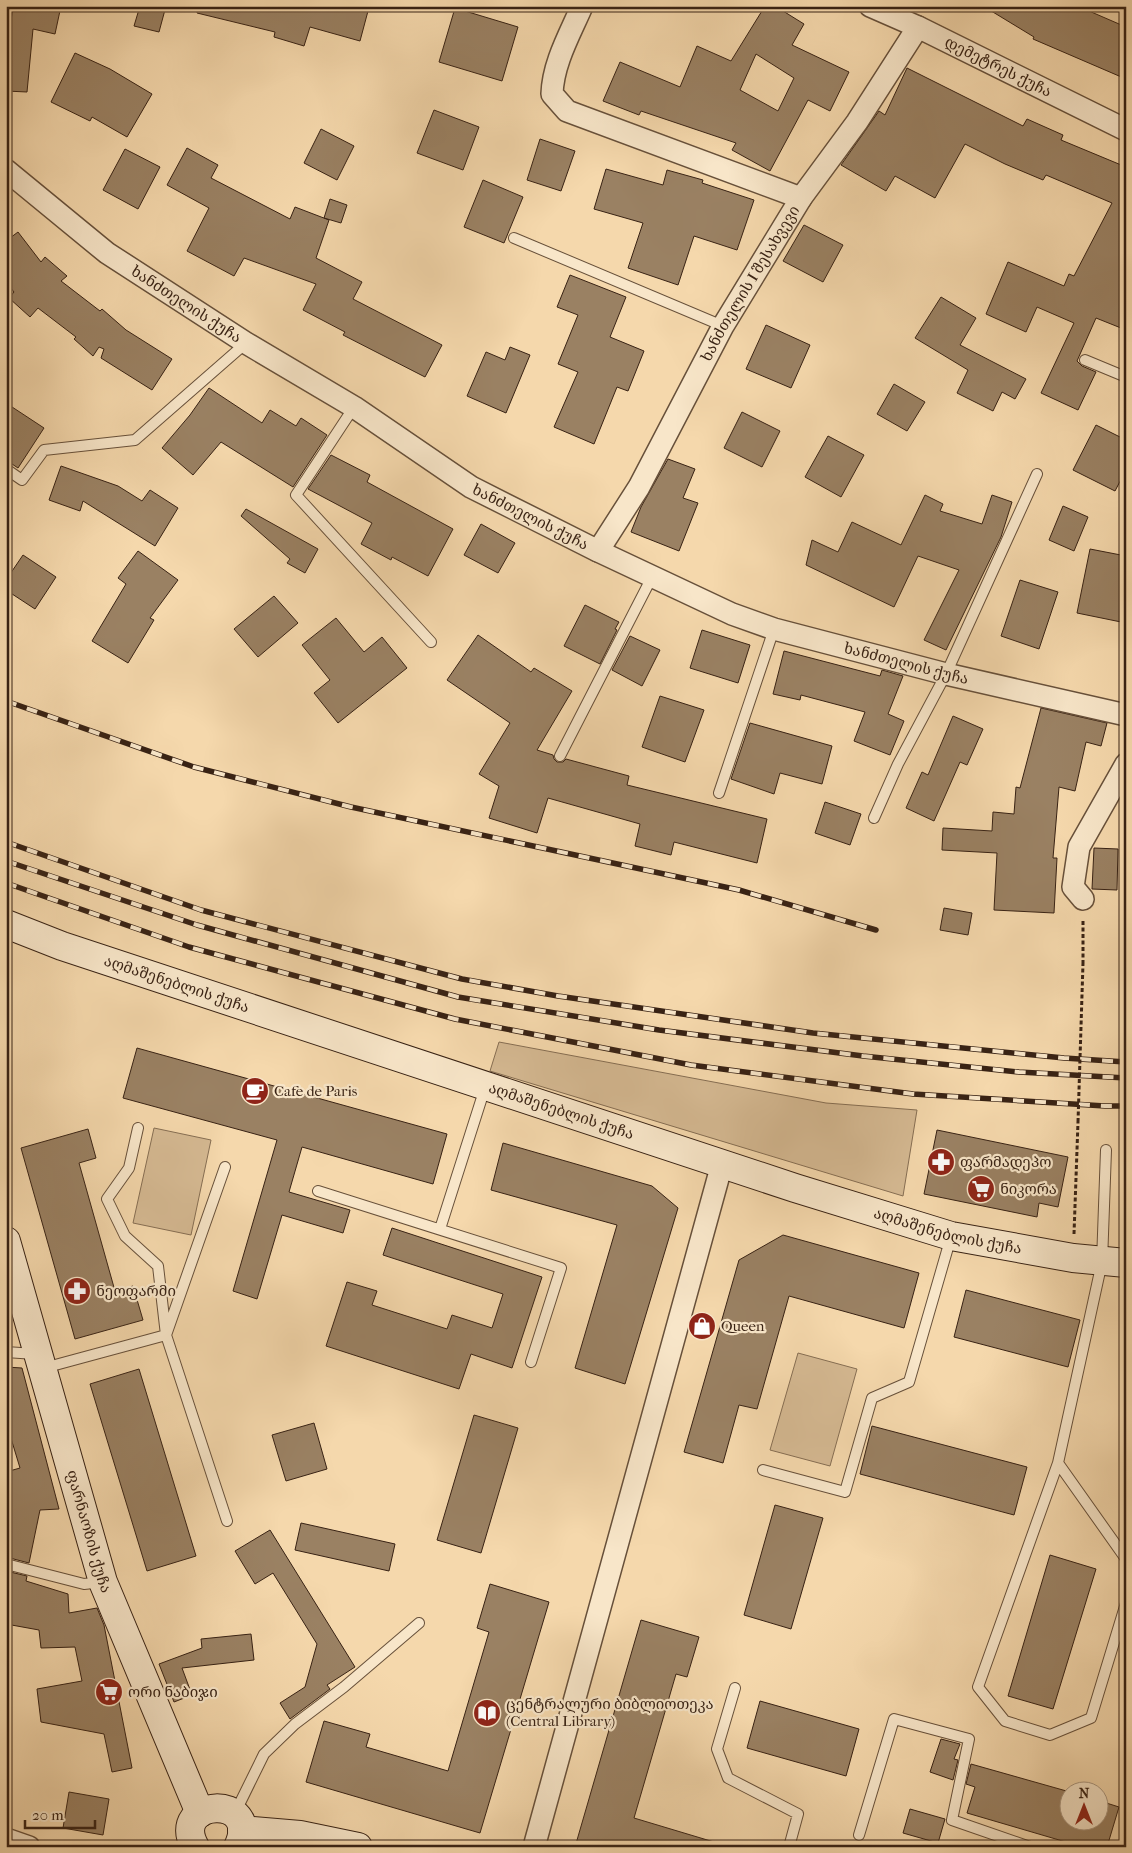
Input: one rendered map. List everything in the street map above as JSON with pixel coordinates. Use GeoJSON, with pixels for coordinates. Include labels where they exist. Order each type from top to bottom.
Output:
{"type":"FeatureCollection","features":[{"type":"Feature","properties":{"kind":"main road","name":"აღმაშენებლის ქუჩა"},"geometry":{"type":"LineString","coordinates":[[6,924],[62,946],[722,1164],[952,1236],[1073,1258],[1114,1262]]}},
{"type":"Feature","properties":{"kind":"main road","name":"ფარნაოზის ქუჩა"},"geometry":{"type":"LineString","coordinates":[[6,1241],[104,1582],[200,1813]]}},
{"type":"Feature","properties":{"kind":"main road"},"geometry":{"type":"LineString","coordinates":[[189,1846],[194,1820],[208,1808],[218,1807],[227,1809],[238,1830],[300,1835],[358,1847]]}},
{"type":"Feature","properties":{"kind":"street"},"geometry":{"type":"LineString","coordinates":[[582,6],[556,66],[552,80],[552,94],[567,111],[801,198]]}},
{"type":"Feature","properties":{"kind":"street","name":"დემეტრეს ქუჩა"},"geometry":{"type":"LineString","coordinates":[[870,6],[918,27],[1126,130]]}},
{"type":"Feature","properties":{"kind":"street","name":"ხანძთელის I შესახვევი"},"geometry":{"type":"LineString","coordinates":[[598,551],[639,488],[723,326],[801,198],[857,122],[918,27]]}},
{"type":"Feature","properties":{"kind":"street","name":"ხანძთელის ქუჩა"},"geometry":{"type":"LineString","coordinates":[[6,170],[107,253],[246,343],[354,407],[471,487],[598,551],[732,614],[774,629],[946,674],[1126,715]]}},
{"type":"Feature","properties":{"kind":"street"},"geometry":{"type":"LineString","coordinates":[[1083,900],[1073,887],[1079,847],[1126,764]]}},
{"type":"Feature","properties":{"kind":"street"},"geometry":{"type":"LineString","coordinates":[[534,1847],[722,1164]]}},
{"type":"Feature","properties":{"kind":"street"},"geometry":{"type":"LineString","coordinates":[[6,1839],[30,1847]]}},
{"type":"Feature","properties":{"kind":"lane"},"geometry":{"type":"LineString","coordinates":[[514,238],[723,326]]}},
{"type":"Feature","properties":{"kind":"lane"},"geometry":{"type":"LineString","coordinates":[[6,469],[22,480],[44,450],[135,440],[246,343]]}},
{"type":"Feature","properties":{"kind":"lane"},"geometry":{"type":"LineString","coordinates":[[1085,360],[1126,377]]}},
{"type":"Feature","properties":{"kind":"lane"},"geometry":{"type":"LineString","coordinates":[[354,407],[296,495],[431,642]]}},
{"type":"Feature","properties":{"kind":"lane"},"geometry":{"type":"LineString","coordinates":[[874,818],[898,764],[946,674],[1036,474]]}},
{"type":"Feature","properties":{"kind":"lane"},"geometry":{"type":"LineString","coordinates":[[560,756],[652,577]]}},
{"type":"Feature","properties":{"kind":"lane"},"geometry":{"type":"LineString","coordinates":[[719,793],[774,629]]}},
{"type":"Feature","properties":{"kind":"lane"},"geometry":{"type":"LineString","coordinates":[[440,1229],[486,1085]]}},
{"type":"Feature","properties":{"kind":"lane"},"geometry":{"type":"LineString","coordinates":[[138,1128],[129,1168],[108,1199],[124,1236],[158,1266],[166,1335],[227,1521]]}},
{"type":"Feature","properties":{"kind":"lane"},"geometry":{"type":"LineString","coordinates":[[1106,1150],[1114,1262],[1058,1463],[978,1688],[1005,1721],[1050,1735],[1091,1718],[1126,1603]]}},
{"type":"Feature","properties":{"kind":"lane"},"geometry":{"type":"LineString","coordinates":[[166,1335],[224,1167]]}},
{"type":"Feature","properties":{"kind":"lane"},"geometry":{"type":"LineString","coordinates":[[318,1191],[561,1268],[531,1362]]}},
{"type":"Feature","properties":{"kind":"lane"},"geometry":{"type":"LineString","coordinates":[[763,1470],[845,1492],[872,1398],[909,1382],[952,1236]]}},
{"type":"Feature","properties":{"kind":"lane"},"geometry":{"type":"LineString","coordinates":[[6,1352],[41,1361],[166,1335]]}},
{"type":"Feature","properties":{"kind":"lane"},"geometry":{"type":"LineString","coordinates":[[1058,1463],[1126,1559]]}},
{"type":"Feature","properties":{"kind":"lane"},"geometry":{"type":"LineString","coordinates":[[6,1564],[84,1584],[104,1582]]}},
{"type":"Feature","properties":{"kind":"lane"},"geometry":{"type":"LineString","coordinates":[[238,1830],[264,1754],[296,1724],[344,1687],[419,1623]]}},
{"type":"Feature","properties":{"kind":"lane"},"geometry":{"type":"LineString","coordinates":[[735,1688],[717,1750],[728,1778],[798,1814],[789,1847]]}},
{"type":"Feature","properties":{"kind":"lane"},"geometry":{"type":"LineString","coordinates":[[860,1835],[894,1719],[969,1739],[952,1820],[1030,1847]]}},
{"type":"Feature","properties":{"kind":"path"},"geometry":{"type":"LineString","coordinates":[[1073,1258],[1083,963],[1083,900]]}},
{"type":"Feature","properties":{"kind":"shaded area"},"geometry":{"type":"Polygon","coordinates":[[[499,1042],[826,1103],[917,1110],[903,1196],[490,1071],[499,1042]]]}},
{"type":"Feature","properties":{"kind":"shaded area"},"geometry":{"type":"Polygon","coordinates":[[[154,1128],[211,1140],[191,1235],[133,1223],[154,1128]]]}},
{"type":"Feature","properties":{"kind":"shaded area"},"geometry":{"type":"Polygon","coordinates":[[[798,1353],[857,1369],[830,1466],[770,1450],[798,1353]]]}},
{"type":"Feature","properties":{"kind":"building"},"geometry":{"type":"Polygon","coordinates":[[[14,6],[61,6],[55,34],[33,29],[27,92],[6,91],[6,41],[14,6]]]}},
{"type":"Feature","properties":{"kind":"building"},"geometry":{"type":"Polygon","coordinates":[[[140,6],[166,6],[159,32],[134,26],[140,6]]]}},
{"type":"Feature","properties":{"kind":"building"},"geometry":{"type":"Polygon","coordinates":[[[198,6],[352,6],[368,11],[360,41],[310,27],[304,46],[274,37],[275,32],[197,13],[198,6]]]}},
{"type":"Feature","properties":{"kind":"building"},"geometry":{"type":"Polygon","coordinates":[[[765,6],[775,6],[804,24],[792,45],[849,72],[830,111],[808,100],[770,171],[732,150],[736,143],[641,111],[639,115],[603,101],[620,62],[680,87],[697,46],[731,61],[765,6]],[[756,54],[740,90],[778,111],[794,78],[756,54]]]}},
{"type":"Feature","properties":{"kind":"building"},"geometry":{"type":"Polygon","coordinates":[[[983,6],[1091,6],[1089,11],[1126,27],[1126,79],[1033,39],[1034,37],[983,6]]]}},
{"type":"Feature","properties":{"kind":"building"},"geometry":{"type":"Polygon","coordinates":[[[455,8],[518,27],[502,81],[439,62],[455,8]]]}},
{"type":"Feature","properties":{"kind":"building"},"geometry":{"type":"Polygon","coordinates":[[[75,53],[110,69],[152,94],[127,137],[92,117],[90,121],[51,102],[75,53]]]}},
{"type":"Feature","properties":{"kind":"building"},"geometry":{"type":"Polygon","coordinates":[[[907,68],[1023,126],[1027,119],[1063,135],[1061,140],[1126,167],[1126,330],[1096,318],[1077,361],[1082,366],[1096,372],[1078,410],[1041,393],[1074,323],[1037,307],[1026,332],[986,314],[1008,262],[1064,286],[1069,274],[1074,276],[1112,203],[1046,175],[1043,180],[965,144],[935,198],[895,176],[886,191],[841,165],[879,111],[885,115],[907,68]]]}},
{"type":"Feature","properties":{"kind":"building"},"geometry":{"type":"Polygon","coordinates":[[[434,110],[479,127],[463,170],[417,153],[434,110]]]}},
{"type":"Feature","properties":{"kind":"building"},"geometry":{"type":"Polygon","coordinates":[[[321,129],[354,146],[337,180],[304,163],[321,129]]]}},
{"type":"Feature","properties":{"kind":"building"},"geometry":{"type":"Polygon","coordinates":[[[540,139],[575,151],[561,191],[527,180],[540,139]]]}},
{"type":"Feature","properties":{"kind":"building"},"geometry":{"type":"Polygon","coordinates":[[[187,148],[218,165],[211,178],[290,219],[295,207],[329,220],[316,258],[362,282],[353,299],[442,345],[425,377],[343,335],[345,332],[303,310],[316,284],[244,258],[234,276],[187,251],[209,208],[167,185],[187,148]]]}},
{"type":"Feature","properties":{"kind":"building"},"geometry":{"type":"Polygon","coordinates":[[[125,149],[160,167],[138,209],[103,190],[125,149]]]}},
{"type":"Feature","properties":{"kind":"building"},"geometry":{"type":"Polygon","coordinates":[[[606,169],[663,185],[667,170],[703,180],[702,183],[754,200],[737,250],[694,236],[678,285],[628,268],[643,223],[594,209],[606,169]]]}},
{"type":"Feature","properties":{"kind":"building"},"geometry":{"type":"Polygon","coordinates":[[[483,180],[523,197],[504,243],[464,227],[483,180]]]}},
{"type":"Feature","properties":{"kind":"building"},"geometry":{"type":"Polygon","coordinates":[[[330,199],[347,205],[341,223],[324,218],[330,199]]]}},
{"type":"Feature","properties":{"kind":"building"},"geometry":{"type":"Polygon","coordinates":[[[804,225],[843,245],[823,282],[783,261],[804,225]]]}},
{"type":"Feature","properties":{"kind":"building"},"geometry":{"type":"Polygon","coordinates":[[[18,232],[41,262],[45,257],[67,276],[61,281],[100,311],[102,309],[126,330],[172,359],[152,390],[101,358],[104,349],[99,347],[93,356],[74,339],[76,337],[38,308],[30,317],[9,298],[14,292],[6,282],[6,241],[18,232]]]}},
{"type":"Feature","properties":{"kind":"building"},"geometry":{"type":"Polygon","coordinates":[[[570,275],[626,297],[610,337],[644,351],[628,391],[617,387],[594,444],[554,427],[578,372],[558,364],[578,315],[557,307],[570,275]]]}},
{"type":"Feature","properties":{"kind":"building"},"geometry":{"type":"Polygon","coordinates":[[[941,297],[976,318],[960,345],[1026,379],[1015,399],[1002,392],[993,411],[957,393],[968,370],[915,338],[941,297]]]}},
{"type":"Feature","properties":{"kind":"building"},"geometry":{"type":"Polygon","coordinates":[[[766,325],[810,345],[791,388],[746,369],[766,325]]]}},
{"type":"Feature","properties":{"kind":"building"},"geometry":{"type":"Polygon","coordinates":[[[510,347],[530,355],[506,413],[467,396],[486,352],[505,360],[510,347]]]}},
{"type":"Feature","properties":{"kind":"building"},"geometry":{"type":"Polygon","coordinates":[[[894,384],[925,402],[907,431],[877,414],[894,384]]]}},
{"type":"Feature","properties":{"kind":"building"},"geometry":{"type":"Polygon","coordinates":[[[209,388],[262,423],[270,410],[296,426],[301,418],[327,435],[293,487],[221,442],[193,475],[162,448],[190,415],[209,388]]]}},
{"type":"Feature","properties":{"kind":"building"},"geometry":{"type":"Polygon","coordinates":[[[6,403],[44,428],[18,468],[6,460],[6,403]]]}},
{"type":"Feature","properties":{"kind":"building"},"geometry":{"type":"Polygon","coordinates":[[[742,412],[780,431],[762,467],[724,448],[742,412]]]}},
{"type":"Feature","properties":{"kind":"building"},"geometry":{"type":"Polygon","coordinates":[[[1096,425],[1126,440],[1126,470],[1115,491],[1073,470],[1096,425]]]}},
{"type":"Feature","properties":{"kind":"building"},"geometry":{"type":"Polygon","coordinates":[[[828,436],[864,455],[841,497],[805,477],[828,436]]]}},
{"type":"Feature","properties":{"kind":"building"},"geometry":{"type":"Polygon","coordinates":[[[331,455],[370,475],[367,482],[453,529],[428,576],[392,557],[391,560],[361,544],[372,523],[308,489],[331,455]]]}},
{"type":"Feature","properties":{"kind":"building"},"geometry":{"type":"Polygon","coordinates":[[[668,459],[695,469],[683,498],[698,503],[679,551],[631,532],[641,507],[668,459]]]}},
{"type":"Feature","properties":{"kind":"building"},"geometry":{"type":"Polygon","coordinates":[[[61,466],[118,486],[142,501],[150,490],[178,508],[155,546],[83,501],[80,511],[49,500],[61,466]]]}},
{"type":"Feature","properties":{"kind":"building"},"geometry":{"type":"Polygon","coordinates":[[[925,495],[943,504],[940,511],[982,524],[992,495],[1012,502],[1001,537],[946,650],[924,640],[959,570],[918,556],[894,607],[806,565],[812,540],[838,552],[852,522],[901,545],[925,495]]]}},
{"type":"Feature","properties":{"kind":"building"},"geometry":{"type":"Polygon","coordinates":[[[1063,506],[1088,517],[1074,551],[1049,540],[1063,506]]]}},
{"type":"Feature","properties":{"kind":"building"},"geometry":{"type":"Polygon","coordinates":[[[246,509],[318,549],[305,573],[287,563],[290,559],[241,516],[246,509]]]}},
{"type":"Feature","properties":{"kind":"building"},"geometry":{"type":"Polygon","coordinates":[[[481,524],[515,543],[498,573],[464,555],[481,524]]]}},
{"type":"Feature","properties":{"kind":"building"},"geometry":{"type":"Polygon","coordinates":[[[1090,549],[1126,556],[1126,623],[1077,613],[1090,549]]]}},
{"type":"Feature","properties":{"kind":"building"},"geometry":{"type":"Polygon","coordinates":[[[138,551],[178,580],[150,618],[154,620],[128,663],[92,641],[126,584],[118,578],[138,551]]]}},
{"type":"Feature","properties":{"kind":"building"},"geometry":{"type":"Polygon","coordinates":[[[23,555],[56,577],[35,609],[6,590],[6,580],[23,555]]]}},
{"type":"Feature","properties":{"kind":"building"},"geometry":{"type":"Polygon","coordinates":[[[1020,580],[1058,592],[1039,649],[1001,636],[1020,580]]]}},
{"type":"Feature","properties":{"kind":"building"},"geometry":{"type":"Polygon","coordinates":[[[274,596],[298,623],[258,657],[234,629],[274,596]]]}},
{"type":"Feature","properties":{"kind":"building"},"geometry":{"type":"Polygon","coordinates":[[[585,605],[619,622],[600,664],[564,646],[585,605]]]}},
{"type":"Feature","properties":{"kind":"building"},"geometry":{"type":"Polygon","coordinates":[[[336,618],[364,652],[382,637],[407,668],[338,723],[314,693],[330,680],[302,645],[336,618]]]}},
{"type":"Feature","properties":{"kind":"building"},"geometry":{"type":"Polygon","coordinates":[[[702,630],[750,645],[738,683],[690,668],[702,630]]]}},
{"type":"Feature","properties":{"kind":"building"},"geometry":{"type":"Polygon","coordinates":[[[478,635],[531,672],[534,668],[572,691],[537,750],[553,755],[557,762],[563,762],[566,759],[629,776],[627,785],[767,819],[757,863],[674,842],[671,855],[635,846],[640,824],[548,798],[537,833],[489,818],[499,786],[479,774],[510,723],[447,680],[478,635]]]}},
{"type":"Feature","properties":{"kind":"building"},"geometry":{"type":"Polygon","coordinates":[[[630,636],[660,650],[642,686],[612,670],[630,636]]]}},
{"type":"Feature","properties":{"kind":"building"},"geometry":{"type":"Polygon","coordinates":[[[784,651],[880,676],[882,670],[903,676],[888,714],[904,721],[890,755],[854,741],[865,712],[801,695],[800,700],[773,694],[784,651]]]}},
{"type":"Feature","properties":{"kind":"building"},"geometry":{"type":"Polygon","coordinates":[[[660,696],[704,710],[685,762],[642,747],[660,696]]]}},
{"type":"Feature","properties":{"kind":"building"},"geometry":{"type":"Polygon","coordinates":[[[1041,708],[1107,723],[1101,746],[1086,742],[1075,791],[1059,787],[1053,858],[1057,858],[1054,913],[994,910],[997,853],[942,850],[943,828],[992,831],[993,812],[1014,814],[1016,787],[1020,788],[1041,708]]]}},
{"type":"Feature","properties":{"kind":"building"},"geometry":{"type":"Polygon","coordinates":[[[953,716],[983,729],[967,765],[960,762],[934,821],[906,808],[922,772],[928,775],[953,716]]]}},
{"type":"Feature","properties":{"kind":"building"},"geometry":{"type":"Polygon","coordinates":[[[750,723],[832,746],[822,784],[780,773],[774,794],[731,779],[750,723]]]}},
{"type":"Feature","properties":{"kind":"building"},"geometry":{"type":"Polygon","coordinates":[[[825,802],[861,814],[850,845],[815,833],[825,802]]]}},
{"type":"Feature","properties":{"kind":"building"},"geometry":{"type":"Polygon","coordinates":[[[1094,848],[1118,849],[1117,890],[1092,889],[1094,848]]]}},
{"type":"Feature","properties":{"kind":"building"},"geometry":{"type":"Polygon","coordinates":[[[944,908],[972,913],[968,935],[940,930],[944,908]]]}},
{"type":"Feature","properties":{"kind":"building"},"geometry":{"type":"Polygon","coordinates":[[[137,1048],[447,1134],[433,1184],[302,1147],[289,1192],[350,1210],[343,1233],[282,1215],[257,1299],[233,1291],[277,1140],[123,1098],[137,1048]]]}},
{"type":"Feature","properties":{"kind":"building"},"geometry":{"type":"Polygon","coordinates":[[[88,1129],[96,1158],[79,1163],[115,1291],[133,1286],[143,1320],[75,1339],[21,1148],[88,1129]]]}},
{"type":"Feature","properties":{"kind":"building"},"geometry":{"type":"Polygon","coordinates":[[[937,1130],[1068,1157],[1058,1207],[1039,1203],[1037,1217],[924,1194],[937,1130]]]}},
{"type":"Feature","properties":{"kind":"building"},"geometry":{"type":"Polygon","coordinates":[[[503,1143],[652,1186],[678,1208],[625,1384],[575,1368],[617,1225],[491,1190],[503,1143]]]}},
{"type":"Feature","properties":{"kind":"building"},"geometry":{"type":"Polygon","coordinates":[[[392,1228],[542,1277],[512,1368],[471,1354],[459,1389],[326,1346],[347,1282],[377,1291],[372,1305],[447,1329],[452,1315],[492,1328],[503,1294],[383,1255],[392,1228]]]}},
{"type":"Feature","properties":{"kind":"building"},"geometry":{"type":"Polygon","coordinates":[[[783,1235],[919,1273],[904,1328],[789,1296],[757,1409],[739,1405],[723,1463],[684,1452],[739,1260],[783,1235]]]}},
{"type":"Feature","properties":{"kind":"building"},"geometry":{"type":"Polygon","coordinates":[[[966,1290],[1080,1320],[1068,1367],[954,1337],[966,1290]]]}},
{"type":"Feature","properties":{"kind":"building"},"geometry":{"type":"Polygon","coordinates":[[[6,1367],[22,1368],[59,1509],[40,1510],[29,1563],[6,1557],[6,1472],[20,1468],[10,1435],[6,1436],[6,1367]]]}},
{"type":"Feature","properties":{"kind":"building"},"geometry":{"type":"Polygon","coordinates":[[[139,1369],[196,1556],[147,1571],[90,1384],[139,1369]]]}},
{"type":"Feature","properties":{"kind":"building"},"geometry":{"type":"Polygon","coordinates":[[[474,1415],[518,1428],[481,1553],[437,1540],[474,1415]]]}},
{"type":"Feature","properties":{"kind":"building"},"geometry":{"type":"Polygon","coordinates":[[[314,1423],[327,1469],[286,1481],[272,1435],[314,1423]]]}},
{"type":"Feature","properties":{"kind":"building"},"geometry":{"type":"Polygon","coordinates":[[[872,1426],[1027,1467],[1014,1515],[860,1474],[872,1426]]]}},
{"type":"Feature","properties":{"kind":"building"},"geometry":{"type":"Polygon","coordinates":[[[775,1505],[823,1518],[791,1629],[744,1615],[775,1505]]]}},
{"type":"Feature","properties":{"kind":"building"},"geometry":{"type":"Polygon","coordinates":[[[301,1523],[395,1544],[389,1571],[295,1550],[301,1523]]]}},
{"type":"Feature","properties":{"kind":"building"},"geometry":{"type":"Polygon","coordinates":[[[270,1530],[355,1667],[327,1685],[330,1689],[290,1719],[280,1703],[305,1687],[317,1644],[273,1573],[255,1584],[235,1551],[270,1530]]]}},
{"type":"Feature","properties":{"kind":"building"},"geometry":{"type":"Polygon","coordinates":[[[1050,1555],[1096,1569],[1053,1709],[1008,1696],[1050,1555]]]}},
{"type":"Feature","properties":{"kind":"building"},"geometry":{"type":"Polygon","coordinates":[[[6,1571],[27,1576],[26,1581],[68,1594],[69,1613],[97,1608],[104,1625],[132,1768],[112,1772],[104,1734],[41,1722],[37,1689],[82,1681],[75,1647],[41,1648],[39,1630],[6,1624],[6,1571]]]}},
{"type":"Feature","properties":{"kind":"building"},"geometry":{"type":"Polygon","coordinates":[[[490,1584],[549,1602],[480,1833],[306,1782],[324,1721],[370,1734],[366,1747],[448,1771],[489,1632],[477,1628],[490,1584]]]}},
{"type":"Feature","properties":{"kind":"building"},"geometry":{"type":"Polygon","coordinates":[[[641,1620],[699,1637],[687,1677],[676,1674],[634,1818],[714,1842],[713,1847],[575,1847],[641,1620]]]}},
{"type":"Feature","properties":{"kind":"building"},"geometry":{"type":"Polygon","coordinates":[[[251,1634],[254,1660],[182,1668],[192,1695],[174,1702],[159,1664],[202,1648],[201,1639],[251,1634]]]}},
{"type":"Feature","properties":{"kind":"building"},"geometry":{"type":"Polygon","coordinates":[[[760,1701],[859,1729],[846,1776],[747,1748],[760,1701]]]}},
{"type":"Feature","properties":{"kind":"building"},"geometry":{"type":"Polygon","coordinates":[[[941,1739],[960,1744],[954,1759],[958,1760],[953,1780],[930,1772],[941,1739]]]}},
{"type":"Feature","properties":{"kind":"building"},"geometry":{"type":"Polygon","coordinates":[[[971,1764],[1060,1789],[1060,1830],[1110,1830],[1110,1804],[1119,1807],[1107,1847],[1083,1847],[967,1813],[975,1787],[966,1784],[971,1764]]]}},
{"type":"Feature","properties":{"kind":"building"},"geometry":{"type":"Polygon","coordinates":[[[69,1792],[109,1799],[103,1835],[63,1828],[69,1792]]]}},
{"type":"Feature","properties":{"kind":"building"},"geometry":{"type":"Polygon","coordinates":[[[910,1809],[945,1819],[938,1843],[903,1833],[910,1809]]]}},
{"type":"Feature","properties":{"kind":"railway"},"geometry":{"type":"LineString","coordinates":[[6,701],[194,767],[351,807],[739,890],[876,930]]}},
{"type":"Feature","properties":{"kind":"railway"},"geometry":{"type":"LineString","coordinates":[[6,842],[201,910],[462,979],[558,996],[813,1033],[1064,1058],[1126,1062]]}},
{"type":"Feature","properties":{"kind":"railway"},"geometry":{"type":"LineString","coordinates":[[6,861],[197,925],[458,997],[659,1030],[863,1056],[1019,1072],[1126,1078]]}},
{"type":"Feature","properties":{"kind":"railway"},"geometry":{"type":"LineString","coordinates":[[6,883],[189,947],[455,1019],[691,1065],[913,1094],[1126,1106]]}},
{"type":"Feature","properties":{"kind":"place","name":"Cafe de Paris"},"geometry":{"type":"Point","coordinates":[255,1091]}},
{"type":"Feature","properties":{"kind":"place","name":"ფარმადეპო"},"geometry":{"type":"Point","coordinates":[941,1162]}},
{"type":"Feature","properties":{"kind":"place","name":"ნიკორა"},"geometry":{"type":"Point","coordinates":[981,1189]}},
{"type":"Feature","properties":{"kind":"place","name":"ნეოფარმი"},"geometry":{"type":"Point","coordinates":[77,1291]}},
{"type":"Feature","properties":{"kind":"place","name":"Queen"},"geometry":{"type":"Point","coordinates":[702,1326]}},
{"type":"Feature","properties":{"kind":"place","name":"ორი ნაბიჯი"},"geometry":{"type":"Point","coordinates":[109,1692]}},
{"type":"Feature","properties":{"kind":"place","name":"ცენტრალური ბიბლიოთეკა (Central Library)"},"geometry":{"type":"Point","coordinates":[487,1713]}}]}
